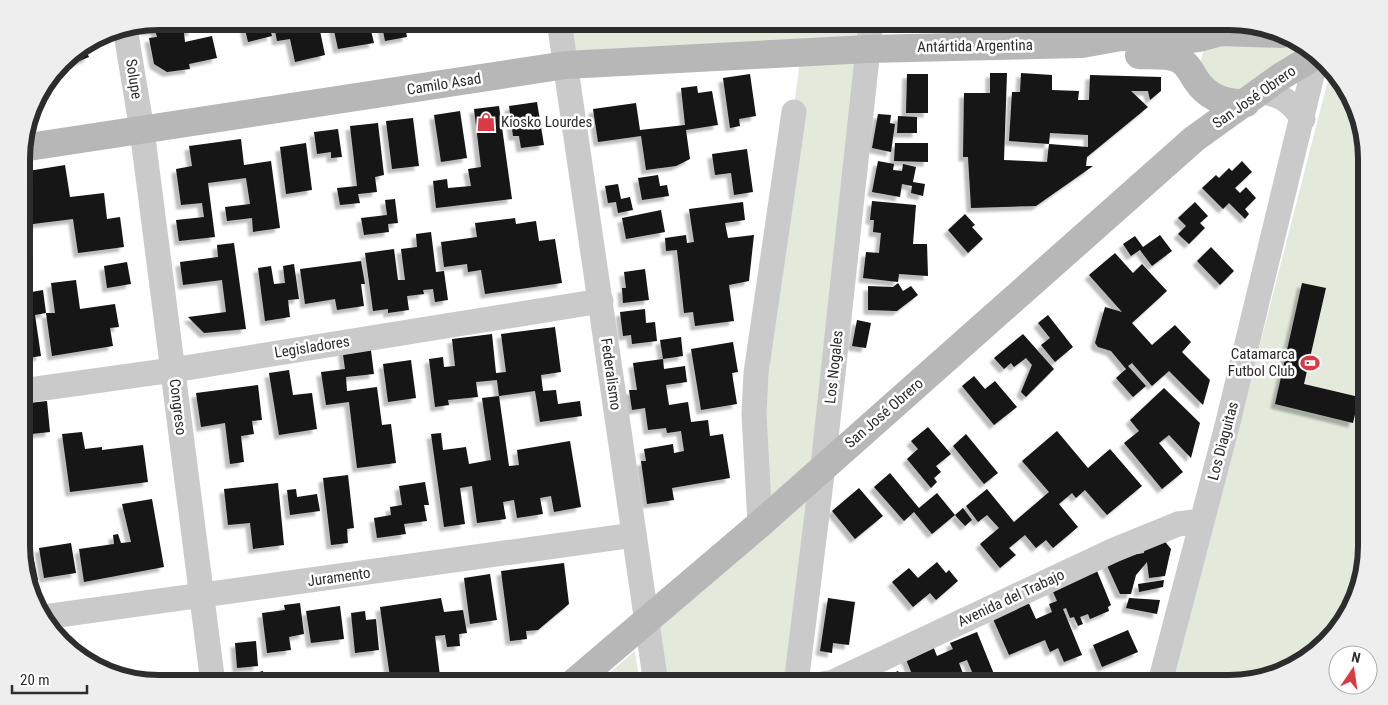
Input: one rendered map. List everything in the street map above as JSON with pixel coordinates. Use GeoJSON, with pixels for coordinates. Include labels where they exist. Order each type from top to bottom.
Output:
{"type":"FeatureCollection","features":[{"type":"Feature","properties":{"kind":"street","name":"Federalismo"},"geometry":{"type":"LineString","coordinates":[[560,30],[655,675]]}},
{"type":"Feature","properties":{"kind":"street","name":"Los Nogales"},"geometry":{"type":"LineString","coordinates":[[797,675],[823,466],[870,30]]}},
{"type":"Feature","properties":{"kind":"street","name":"Antártida Argentina"},"geometry":{"type":"LineString","coordinates":[[868,49],[1082,44],[1121,37],[1159,40],[1203,30]]}},
{"type":"Feature","properties":{"kind":"street"},"geometry":{"type":"LineString","coordinates":[[1197,78],[1192,55],[1211,30]]}},
{"type":"Feature","properties":{"kind":"street","name":"Solupe"},"geometry":{"type":"LineString","coordinates":[[127,34],[142,130]]}},
{"type":"Feature","properties":{"kind":"street","name":"Antártida Argentina"},"geometry":{"type":"LineString","coordinates":[[1082,44],[1119,54],[1178,59],[1222,102],[1230,104],[1254,97]]}},
{"type":"Feature","properties":{"kind":"street","name":"Camilo Asad"},"geometry":{"type":"LineString","coordinates":[[30,147],[566,65],[868,49]]}},
{"type":"Feature","properties":{"kind":"street","name":"San José Obrero"},"geometry":{"type":"LineString","coordinates":[[583,675],[760,524],[823,466],[1194,139],[1280,77],[1310,59]]}},
{"type":"Feature","properties":{"kind":"street","name":"Los Diaguitas"},"geometry":{"type":"LineString","coordinates":[[1162,675],[1317,65]]}},
{"type":"Feature","properties":{"kind":"street","name":"San José Obrero"},"geometry":{"type":"LineString","coordinates":[[1194,139],[1212,110],[1197,78]]}},
{"type":"Feature","properties":{"kind":"street"},"geometry":{"type":"LineString","coordinates":[[1254,97],[1285,98],[1291,102],[1303,119]]}},
{"type":"Feature","properties":{"kind":"street"},"geometry":{"type":"LineString","coordinates":[[760,524],[754,414],[756,373],[794,112]]}},
{"type":"Feature","properties":{"kind":"street","name":"Congreso"},"geometry":{"type":"LineString","coordinates":[[142,130],[212,675]]}},
{"type":"Feature","properties":{"kind":"street","name":"Legisladores"},"geometry":{"type":"LineString","coordinates":[[30,390],[173,370],[601,301]]}},
{"type":"Feature","properties":{"kind":"street","name":"Avenida del Trabajo"},"geometry":{"type":"LineString","coordinates":[[848,675],[1114,550],[1170,527],[1202,521]]}},
{"type":"Feature","properties":{"kind":"street","name":"Juramento"},"geometry":{"type":"LineString","coordinates":[[51,616],[201,597],[634,535]]}},
{"type":"Feature","properties":{"kind":"shaded area"},"geometry":{"type":"Polygon","coordinates":[[[560,30],[870,30],[797,675],[655,675],[648,620],[760,524],[754,414],[801,53],[566,65],[560,30]]]}},
{"type":"Feature","properties":{"kind":"shaded area"},"geometry":{"type":"Polygon","coordinates":[[[1213,40],[1282,42],[1303,53],[1251,90],[1219,90],[1200,65],[1204,48],[1213,40]]]}},
{"type":"Feature","properties":{"kind":"shaded area","name":"Catamarca Futbol Club"},"geometry":{"type":"Polygon","coordinates":[[[1329,77],[1341,95],[1354,126],[1358,159],[1358,554],[1356,571],[1345,603],[1326,631],[1314,643],[1286,662],[1254,673],[1237,675],[1175,675],[1329,77]]]}},
{"type":"Feature","properties":{"kind":"shaded area"},"geometry":{"type":"Polygon","coordinates":[[[635,651],[639,675],[607,675],[635,651]]]}},
{"type":"Feature","properties":{"kind":"building"},"geometry":{"type":"Polygon","coordinates":[[[155,30],[193,30],[184,33],[185,42],[212,36],[217,58],[189,64],[190,69],[167,72],[154,64],[149,38],[157,37],[155,30]]]}},
{"type":"Feature","properties":{"kind":"building"},"geometry":{"type":"Polygon","coordinates":[[[245,30],[270,30],[272,36],[248,42],[245,30]]]}},
{"type":"Feature","properties":{"kind":"building"},"geometry":{"type":"Polygon","coordinates":[[[275,30],[320,30],[325,55],[295,62],[290,39],[277,41],[275,30]]]}},
{"type":"Feature","properties":{"kind":"building"},"geometry":{"type":"Polygon","coordinates":[[[334,30],[371,30],[374,43],[338,49],[334,30]]]}},
{"type":"Feature","properties":{"kind":"building"},"geometry":{"type":"Polygon","coordinates":[[[383,30],[406,30],[407,37],[385,41],[383,30]]]}},
{"type":"Feature","properties":{"kind":"building"},"geometry":{"type":"Polygon","coordinates":[[[87,52],[89,57],[72,64],[87,52]]]}},
{"type":"Feature","properties":{"kind":"building"},"geometry":{"type":"Polygon","coordinates":[[[990,73],[1007,73],[1004,160],[1047,162],[1049,144],[1009,141],[1012,92],[1020,92],[1021,73],[1052,75],[1052,90],[1079,91],[1078,100],[1089,100],[1090,75],[1161,77],[1161,91],[1150,100],[1148,91],[1131,91],[1148,107],[1087,157],[1086,166],[1093,166],[1036,206],[971,208],[968,157],[963,157],[964,93],[990,93],[990,73]],[[1050,133],[1049,144],[1088,147],[1088,135],[1050,133]]]}},
{"type":"Feature","properties":{"kind":"building"},"geometry":{"type":"Polygon","coordinates":[[[750,74],[756,116],[739,119],[740,126],[730,128],[723,78],[750,74]]]}},
{"type":"Feature","properties":{"kind":"building"},"geometry":{"type":"Polygon","coordinates":[[[907,74],[928,74],[928,113],[906,113],[907,74]]]}},
{"type":"Feature","properties":{"kind":"building"},"geometry":{"type":"Polygon","coordinates":[[[697,86],[698,93],[712,91],[718,125],[686,130],[690,159],[676,166],[646,170],[641,136],[598,142],[593,109],[636,103],[640,130],[685,125],[681,88],[697,86]]]}},
{"type":"Feature","properties":{"kind":"building"},"geometry":{"type":"Polygon","coordinates":[[[537,102],[544,145],[521,148],[519,136],[513,136],[509,106],[537,102]]]}},
{"type":"Feature","properties":{"kind":"building"},"geometry":{"type":"Polygon","coordinates":[[[499,106],[512,199],[436,208],[433,181],[447,179],[448,188],[471,186],[468,169],[481,167],[474,109],[499,106]]]}},
{"type":"Feature","properties":{"kind":"building"},"geometry":{"type":"Polygon","coordinates":[[[460,111],[467,158],[441,162],[434,115],[460,111]]]}},
{"type":"Feature","properties":{"kind":"building"},"geometry":{"type":"Polygon","coordinates":[[[878,114],[891,115],[890,123],[895,124],[891,152],[872,148],[878,114]]]}},
{"type":"Feature","properties":{"kind":"building"},"geometry":{"type":"Polygon","coordinates":[[[898,116],[917,117],[917,133],[897,133],[898,116]]]}},
{"type":"Feature","properties":{"kind":"building"},"geometry":{"type":"Polygon","coordinates":[[[413,118],[419,166],[392,169],[386,121],[413,118]]]}},
{"type":"Feature","properties":{"kind":"building"},"geometry":{"type":"Polygon","coordinates":[[[378,123],[384,175],[375,177],[377,192],[358,194],[360,203],[340,205],[337,188],[357,186],[350,126],[378,123]]]}},
{"type":"Feature","properties":{"kind":"building"},"geometry":{"type":"Polygon","coordinates":[[[338,129],[342,157],[331,158],[331,152],[317,154],[314,132],[338,129]]]}},
{"type":"Feature","properties":{"kind":"building"},"geometry":{"type":"Polygon","coordinates":[[[241,139],[244,165],[271,161],[280,228],[253,232],[252,218],[227,221],[225,207],[250,204],[246,178],[208,183],[215,237],[179,241],[176,220],[204,217],[202,203],[181,205],[176,169],[192,166],[189,146],[241,139]]]}},
{"type":"Feature","properties":{"kind":"building"},"geometry":{"type":"Polygon","coordinates":[[[306,143],[312,190],[286,194],[280,147],[306,143]]]}},
{"type":"Feature","properties":{"kind":"building"},"geometry":{"type":"Polygon","coordinates":[[[895,143],[928,143],[928,162],[894,161],[895,143]]]}},
{"type":"Feature","properties":{"kind":"building"},"geometry":{"type":"Polygon","coordinates":[[[747,149],[753,192],[734,195],[731,173],[715,175],[712,154],[747,149]]]}},
{"type":"Feature","properties":{"kind":"building"},"geometry":{"type":"Polygon","coordinates":[[[878,161],[894,164],[893,170],[902,171],[903,164],[916,167],[913,182],[925,184],[923,196],[911,193],[912,186],[902,184],[900,197],[872,192],[878,161]]]}},
{"type":"Feature","properties":{"kind":"building"},"geometry":{"type":"Polygon","coordinates":[[[1242,161],[1252,172],[1235,188],[1240,193],[1246,187],[1256,198],[1245,209],[1249,214],[1245,219],[1229,203],[1223,209],[1202,188],[1216,175],[1219,178],[1229,168],[1232,171],[1242,161]]]}},
{"type":"Feature","properties":{"kind":"building"},"geometry":{"type":"Polygon","coordinates":[[[65,165],[70,197],[104,193],[107,219],[120,217],[124,247],[78,253],[73,219],[30,224],[30,171],[65,165]]]}},
{"type":"Feature","properties":{"kind":"building"},"geometry":{"type":"Polygon","coordinates":[[[658,175],[660,186],[667,185],[669,196],[642,200],[638,178],[658,175]]]}},
{"type":"Feature","properties":{"kind":"building"},"geometry":{"type":"Polygon","coordinates":[[[618,184],[621,199],[630,197],[633,210],[618,213],[616,202],[608,203],[605,186],[618,184]]]}},
{"type":"Feature","properties":{"kind":"building"},"geometry":{"type":"Polygon","coordinates":[[[395,199],[398,223],[388,224],[389,232],[364,235],[361,218],[387,215],[385,200],[395,199]]]}},
{"type":"Feature","properties":{"kind":"building"},"geometry":{"type":"Polygon","coordinates":[[[872,201],[916,205],[913,244],[927,244],[928,276],[899,274],[898,282],[863,278],[866,252],[879,253],[881,233],[873,232],[874,220],[870,220],[872,201]]]}},
{"type":"Feature","properties":{"kind":"building"},"geometry":{"type":"Polygon","coordinates":[[[743,202],[745,220],[725,223],[728,238],[754,235],[749,281],[729,285],[734,321],[695,326],[693,312],[684,313],[677,250],[666,251],[665,238],[686,235],[687,243],[694,242],[689,209],[743,202]]]}},
{"type":"Feature","properties":{"kind":"building"},"geometry":{"type":"Polygon","coordinates":[[[1195,202],[1208,216],[1200,223],[1205,228],[1189,244],[1178,234],[1186,226],[1178,218],[1195,202]]]}},
{"type":"Feature","properties":{"kind":"building"},"geometry":{"type":"Polygon","coordinates":[[[661,210],[665,232],[626,239],[622,218],[661,210]]]}},
{"type":"Feature","properties":{"kind":"building"},"geometry":{"type":"Polygon","coordinates":[[[965,214],[975,225],[972,227],[983,239],[968,253],[948,230],[965,214]]]}},
{"type":"Feature","properties":{"kind":"building"},"geometry":{"type":"Polygon","coordinates":[[[515,218],[516,224],[536,221],[539,241],[555,239],[562,283],[485,294],[481,270],[468,272],[467,264],[444,267],[441,242],[477,237],[475,223],[515,218]]]}},
{"type":"Feature","properties":{"kind":"building"},"geometry":{"type":"Polygon","coordinates":[[[431,232],[436,272],[444,271],[448,300],[435,302],[433,289],[423,290],[424,294],[407,296],[409,310],[388,313],[388,309],[373,311],[365,253],[394,249],[398,280],[405,280],[401,249],[417,247],[416,234],[431,232]]]}},
{"type":"Feature","properties":{"kind":"building"},"geometry":{"type":"Polygon","coordinates":[[[1160,235],[1172,251],[1152,266],[1140,250],[1131,256],[1123,244],[1135,236],[1143,247],[1160,235]]]}},
{"type":"Feature","properties":{"kind":"building"},"geometry":{"type":"Polygon","coordinates":[[[234,243],[246,329],[204,333],[188,317],[226,312],[222,280],[183,285],[180,262],[218,257],[217,245],[234,243]]]}},
{"type":"Feature","properties":{"kind":"building"},"geometry":{"type":"Polygon","coordinates":[[[1211,247],[1234,271],[1220,285],[1197,261],[1211,247]]]}},
{"type":"Feature","properties":{"kind":"building"},"geometry":{"type":"Polygon","coordinates":[[[1115,253],[1133,273],[1142,264],[1167,291],[1132,323],[1152,345],[1175,325],[1191,342],[1182,352],[1210,380],[1203,405],[1169,371],[1152,386],[1132,363],[1128,366],[1146,386],[1133,397],[1116,378],[1126,369],[1111,351],[1098,347],[1095,343],[1105,307],[1122,312],[1089,275],[1115,253]]]}},
{"type":"Feature","properties":{"kind":"building"},"geometry":{"type":"Polygon","coordinates":[[[361,261],[365,284],[361,284],[364,306],[337,310],[335,299],[305,304],[300,269],[361,261]]]}},
{"type":"Feature","properties":{"kind":"building"},"geometry":{"type":"Polygon","coordinates":[[[127,262],[131,284],[107,288],[104,266],[127,262]]]}},
{"type":"Feature","properties":{"kind":"building"},"geometry":{"type":"Polygon","coordinates":[[[294,264],[299,299],[288,300],[290,317],[265,321],[258,268],[271,266],[274,284],[285,283],[283,266],[294,264]]]}},
{"type":"Feature","properties":{"kind":"building"},"geometry":{"type":"Polygon","coordinates":[[[645,269],[649,300],[623,303],[622,288],[626,288],[624,272],[645,269]]]}},
{"type":"Feature","properties":{"kind":"building"},"geometry":{"type":"Polygon","coordinates":[[[76,280],[80,309],[115,304],[119,327],[110,328],[113,346],[52,356],[46,313],[55,313],[51,283],[76,280]]]}},
{"type":"Feature","properties":{"kind":"building"},"geometry":{"type":"Polygon","coordinates":[[[898,283],[903,291],[911,286],[918,295],[897,311],[868,310],[868,286],[893,287],[898,283]]]}},
{"type":"Feature","properties":{"kind":"building"},"geometry":{"type":"Polygon","coordinates":[[[1302,283],[1326,288],[1304,384],[1358,397],[1353,423],[1275,404],[1302,283]]]}},
{"type":"Feature","properties":{"kind":"building"},"geometry":{"type":"Polygon","coordinates":[[[43,290],[46,313],[35,315],[41,356],[30,358],[30,292],[43,290]]]}},
{"type":"Feature","properties":{"kind":"building"},"geometry":{"type":"Polygon","coordinates":[[[645,309],[646,323],[655,322],[657,341],[632,344],[631,335],[623,336],[620,312],[645,309]]]}},
{"type":"Feature","properties":{"kind":"building"},"geometry":{"type":"Polygon","coordinates":[[[1048,315],[1073,347],[1055,362],[1041,345],[1050,338],[1038,323],[1048,315]]]}},
{"type":"Feature","properties":{"kind":"building"},"geometry":{"type":"Polygon","coordinates":[[[857,320],[871,323],[866,348],[852,346],[857,320]]]}},
{"type":"Feature","properties":{"kind":"building"},"geometry":{"type":"Polygon","coordinates":[[[555,327],[561,372],[541,375],[543,391],[556,390],[558,404],[580,401],[582,416],[540,422],[535,391],[499,396],[497,380],[476,382],[478,397],[448,400],[449,405],[435,407],[429,359],[443,357],[444,367],[455,366],[452,339],[492,334],[496,373],[506,372],[501,334],[555,327]]]}},
{"type":"Feature","properties":{"kind":"building"},"geometry":{"type":"Polygon","coordinates":[[[1023,334],[1054,369],[1026,397],[1021,392],[1032,365],[1026,358],[1014,367],[1011,363],[1004,369],[994,358],[1023,334]]]}},
{"type":"Feature","properties":{"kind":"building"},"geometry":{"type":"Polygon","coordinates":[[[681,337],[683,356],[663,359],[660,340],[681,337]]]}},
{"type":"Feature","properties":{"kind":"building"},"geometry":{"type":"Polygon","coordinates":[[[733,342],[738,372],[732,373],[737,404],[701,410],[691,349],[733,342]]]}},
{"type":"Feature","properties":{"kind":"building"},"geometry":{"type":"Polygon","coordinates":[[[370,343],[374,374],[346,377],[347,391],[377,387],[382,425],[391,424],[396,463],[357,468],[349,402],[326,405],[321,372],[345,369],[342,347],[370,343]]]}},
{"type":"Feature","properties":{"kind":"building"},"geometry":{"type":"Polygon","coordinates":[[[663,359],[664,369],[685,366],[687,382],[666,385],[669,405],[688,402],[691,422],[708,420],[710,436],[723,434],[730,478],[672,488],[674,500],[647,504],[641,461],[646,461],[644,449],[673,444],[674,453],[684,451],[681,431],[667,433],[666,428],[648,430],[645,408],[632,410],[629,390],[637,390],[633,363],[663,359]]]}},
{"type":"Feature","properties":{"kind":"building"},"geometry":{"type":"Polygon","coordinates":[[[411,360],[416,398],[388,402],[383,364],[411,360]]]}},
{"type":"Feature","properties":{"kind":"building"},"geometry":{"type":"Polygon","coordinates":[[[289,370],[293,395],[312,393],[317,429],[279,435],[269,373],[289,370]]]}},
{"type":"Feature","properties":{"kind":"building"},"geometry":{"type":"Polygon","coordinates":[[[974,376],[985,389],[995,381],[1017,407],[994,425],[962,386],[974,376]]]}},
{"type":"Feature","properties":{"kind":"building"},"geometry":{"type":"Polygon","coordinates":[[[258,385],[262,420],[252,421],[254,434],[241,436],[244,462],[230,464],[225,423],[201,427],[196,393],[258,385]]]}},
{"type":"Feature","properties":{"kind":"building"},"geometry":{"type":"Polygon","coordinates":[[[1164,388],[1200,423],[1191,458],[1169,435],[1159,443],[1183,472],[1162,489],[1124,443],[1139,431],[1130,420],[1164,388]]]}},
{"type":"Feature","properties":{"kind":"building"},"geometry":{"type":"Polygon","coordinates":[[[499,396],[509,466],[519,465],[517,450],[570,441],[581,507],[554,512],[551,496],[540,498],[543,514],[517,518],[514,500],[503,502],[506,519],[477,523],[472,486],[460,488],[465,524],[444,527],[431,434],[441,433],[443,450],[466,447],[469,464],[491,460],[482,398],[499,396]]]}},
{"type":"Feature","properties":{"kind":"building"},"geometry":{"type":"Polygon","coordinates":[[[47,401],[50,432],[30,434],[30,403],[47,401]]]}},
{"type":"Feature","properties":{"kind":"building"},"geometry":{"type":"Polygon","coordinates":[[[928,427],[951,454],[936,466],[941,472],[934,478],[937,482],[931,488],[907,459],[918,449],[911,441],[928,427]]]}},
{"type":"Feature","properties":{"kind":"building"},"geometry":{"type":"Polygon","coordinates":[[[1057,431],[1088,468],[1110,449],[1142,486],[1107,515],[1085,490],[1076,498],[1072,493],[1059,504],[1078,527],[1053,548],[1046,540],[1036,548],[1025,535],[1009,548],[1016,555],[1000,568],[980,544],[999,528],[987,515],[978,522],[966,506],[987,489],[1014,522],[1049,492],[1022,461],[1057,431]]]}},
{"type":"Feature","properties":{"kind":"building"},"geometry":{"type":"Polygon","coordinates":[[[82,432],[85,449],[102,447],[102,450],[143,445],[148,482],[70,492],[62,434],[82,432]]]}},
{"type":"Feature","properties":{"kind":"building"},"geometry":{"type":"Polygon","coordinates":[[[966,434],[998,473],[984,484],[953,446],[966,434]]]}},
{"type":"Feature","properties":{"kind":"building"},"geometry":{"type":"Polygon","coordinates":[[[890,473],[919,508],[937,493],[955,515],[932,534],[914,512],[904,521],[874,487],[890,473]]]}},
{"type":"Feature","properties":{"kind":"building"},"geometry":{"type":"Polygon","coordinates":[[[348,475],[354,528],[347,529],[348,543],[331,545],[323,478],[348,475]]]}},
{"type":"Feature","properties":{"kind":"building"},"geometry":{"type":"Polygon","coordinates":[[[425,482],[429,505],[424,505],[427,521],[404,524],[406,534],[377,538],[374,518],[391,515],[390,507],[402,505],[399,486],[425,482]]]}},
{"type":"Feature","properties":{"kind":"building"},"geometry":{"type":"Polygon","coordinates":[[[278,483],[284,545],[253,549],[250,523],[228,525],[224,489],[278,483]]]}},
{"type":"Feature","properties":{"kind":"building"},"geometry":{"type":"Polygon","coordinates":[[[859,488],[883,516],[855,539],[832,511],[859,488]]]}},
{"type":"Feature","properties":{"kind":"building"},"geometry":{"type":"Polygon","coordinates":[[[296,489],[297,497],[317,494],[320,511],[290,515],[287,490],[296,489]]]}},
{"type":"Feature","properties":{"kind":"building"},"geometry":{"type":"Polygon","coordinates":[[[152,499],[164,567],[84,582],[79,549],[114,544],[113,535],[118,534],[121,543],[131,542],[122,504],[152,499]]]}},
{"type":"Feature","properties":{"kind":"building"},"geometry":{"type":"Polygon","coordinates":[[[963,508],[972,520],[965,526],[955,515],[963,508]]]}},
{"type":"Feature","properties":{"kind":"building"},"geometry":{"type":"Polygon","coordinates":[[[1163,539],[1171,549],[1165,576],[1149,578],[1147,562],[1136,575],[1131,594],[1120,594],[1104,559],[1144,553],[1145,545],[1163,539]]]}},
{"type":"Feature","properties":{"kind":"building"},"geometry":{"type":"Polygon","coordinates":[[[71,543],[76,573],[44,578],[39,548],[71,543]]]}},
{"type":"Feature","properties":{"kind":"building"},"geometry":{"type":"Polygon","coordinates":[[[30,550],[32,550],[38,580],[35,581],[31,563],[30,550]]]}},
{"type":"Feature","properties":{"kind":"building"},"geometry":{"type":"Polygon","coordinates":[[[937,562],[946,573],[949,570],[958,581],[936,600],[930,593],[913,607],[892,582],[909,568],[918,578],[937,562]]]}},
{"type":"Feature","properties":{"kind":"building"},"geometry":{"type":"Polygon","coordinates":[[[564,563],[569,604],[538,630],[526,631],[527,639],[510,641],[501,571],[564,563]]]}},
{"type":"Feature","properties":{"kind":"building"},"geometry":{"type":"Polygon","coordinates":[[[1095,566],[1111,605],[1108,607],[1109,611],[1090,619],[1088,614],[1080,617],[1083,624],[1078,626],[1074,617],[1070,618],[1066,608],[1063,609],[1082,655],[1064,662],[1058,648],[1050,652],[1045,640],[1009,655],[993,619],[1026,597],[1036,619],[1052,612],[1049,604],[1057,601],[1050,585],[1095,566]]]}},
{"type":"Feature","properties":{"kind":"building"},"geometry":{"type":"Polygon","coordinates":[[[490,574],[497,620],[470,624],[464,578],[490,574]]]}},
{"type":"Feature","properties":{"kind":"building"},"geometry":{"type":"Polygon","coordinates":[[[1164,580],[1163,587],[1139,592],[1138,584],[1164,580]]]}},
{"type":"Feature","properties":{"kind":"building"},"geometry":{"type":"Polygon","coordinates":[[[441,598],[444,612],[463,610],[467,633],[459,634],[460,646],[447,647],[445,635],[435,636],[440,675],[390,675],[380,607],[441,598]]]}},
{"type":"Feature","properties":{"kind":"building"},"geometry":{"type":"Polygon","coordinates":[[[828,598],[855,602],[849,645],[833,643],[832,653],[820,651],[828,598]]]}},
{"type":"Feature","properties":{"kind":"building"},"geometry":{"type":"Polygon","coordinates":[[[1129,598],[1160,600],[1157,614],[1126,608],[1129,598]]]}},
{"type":"Feature","properties":{"kind":"building"},"geometry":{"type":"Polygon","coordinates":[[[300,603],[304,634],[289,637],[291,650],[267,653],[262,613],[285,610],[284,605],[300,603]]]}},
{"type":"Feature","properties":{"kind":"building"},"geometry":{"type":"Polygon","coordinates":[[[340,606],[344,639],[311,643],[306,611],[340,606]]]}},
{"type":"Feature","properties":{"kind":"building"},"geometry":{"type":"Polygon","coordinates":[[[365,611],[366,620],[376,619],[379,650],[355,653],[351,613],[365,611]]]}},
{"type":"Feature","properties":{"kind":"building"},"geometry":{"type":"Polygon","coordinates":[[[1128,630],[1138,652],[1102,667],[1093,645],[1128,630]]]}},
{"type":"Feature","properties":{"kind":"building"},"geometry":{"type":"Polygon","coordinates":[[[977,632],[994,675],[973,675],[967,660],[959,663],[964,675],[912,675],[905,657],[933,646],[937,656],[953,649],[950,643],[977,632]]]}},
{"type":"Feature","properties":{"kind":"building"},"geometry":{"type":"Polygon","coordinates":[[[256,641],[258,666],[237,668],[235,643],[256,641]]]}},
{"type":"Feature","properties":{"kind":"building"},"geometry":{"type":"Polygon","coordinates":[[[263,671],[264,675],[248,675],[263,671]]]}},
{"type":"Feature","properties":{"kind":"building"},"geometry":{"type":"Polygon","coordinates":[[[898,671],[900,675],[889,675],[898,671]]]}},
{"type":"Feature","properties":{"kind":"place","name":"Kiosko Lourdes"},"geometry":{"type":"Point","coordinates":[486,122]}},
{"type":"Feature","properties":{"kind":"place","name":"Catamarca Futbol Club"},"geometry":{"type":"Point","coordinates":[1310,363]}}]}
